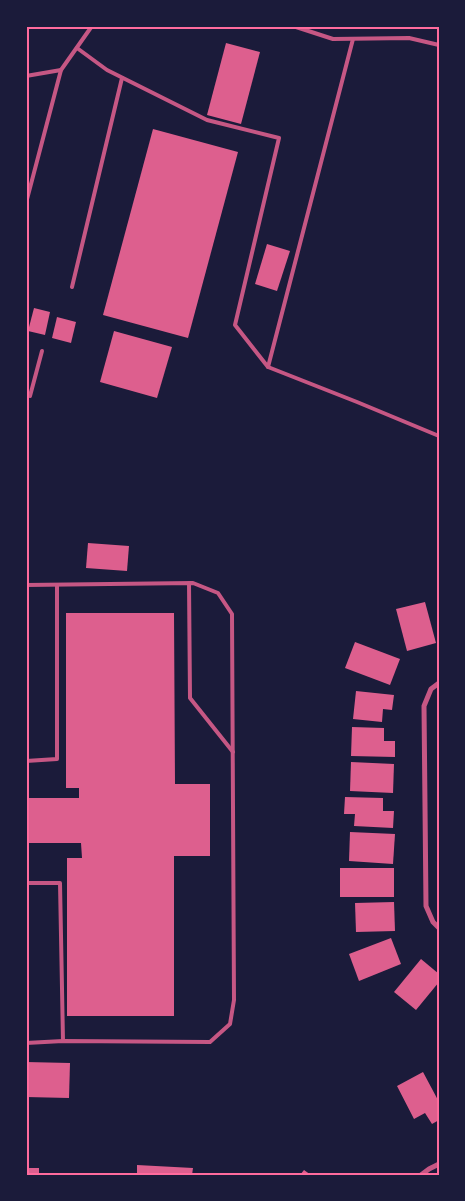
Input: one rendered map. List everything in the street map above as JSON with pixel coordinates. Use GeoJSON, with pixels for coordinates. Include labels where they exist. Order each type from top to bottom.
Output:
{"type":"FeatureCollection","features":[{"type":"Feature","properties":{"kind":"street"},"geometry":{"type":"LineString","coordinates":[[439,683],[431,689],[424,706],[426,906],[433,922],[439,928]]}},
{"type":"Feature","properties":{"kind":"street"},"geometry":{"type":"LineString","coordinates":[[421,1175],[439,1164]]}},
{"type":"Feature","properties":{"kind":"lane"},"geometry":{"type":"LineString","coordinates":[[26,203],[61,70],[92,26]]}},
{"type":"Feature","properties":{"kind":"lane"},"geometry":{"type":"LineString","coordinates":[[293,26],[333,39],[409,38],[439,45]]}},
{"type":"Feature","properties":{"kind":"lane"},"geometry":{"type":"LineString","coordinates":[[268,367],[353,39]]}},
{"type":"Feature","properties":{"kind":"lane"},"geometry":{"type":"LineString","coordinates":[[76,48],[107,70],[207,120],[279,138],[235,325],[268,367],[439,436]]}},
{"type":"Feature","properties":{"kind":"lane"},"geometry":{"type":"LineString","coordinates":[[26,76],[61,70]]}},
{"type":"Feature","properties":{"kind":"lane"},"geometry":{"type":"LineString","coordinates":[[72,287],[122,78]]}},
{"type":"Feature","properties":{"kind":"lane"},"geometry":{"type":"LineString","coordinates":[[30,396],[42,351]]}},
{"type":"Feature","properties":{"kind":"lane"},"geometry":{"type":"LineString","coordinates":[[189,583],[190,698],[233,752]]}},
{"type":"Feature","properties":{"kind":"lane"},"geometry":{"type":"LineString","coordinates":[[26,585],[193,583],[218,593],[232,614],[234,1000],[230,1024],[210,1042],[26,1042]]}},
{"type":"Feature","properties":{"kind":"lane"},"geometry":{"type":"LineString","coordinates":[[26,761],[57,759],[57,585]]}},
{"type":"Feature","properties":{"kind":"lane"},"geometry":{"type":"LineString","coordinates":[[26,883],[60,883],[63,1041]]}},
{"type":"Feature","properties":{"kind":"building"},"geometry":{"type":"Polygon","coordinates":[[[226,43],[260,52],[241,124],[207,115],[226,43]]]}},
{"type":"Feature","properties":{"kind":"building"},"geometry":{"type":"Polygon","coordinates":[[[153,129],[238,152],[188,338],[103,315],[153,129]]]}},
{"type":"Feature","properties":{"kind":"building"},"geometry":{"type":"Polygon","coordinates":[[[267,244],[290,251],[277,291],[255,284],[267,244]]]}},
{"type":"Feature","properties":{"kind":"building"},"geometry":{"type":"Polygon","coordinates":[[[34,308],[50,312],[45,335],[28,331],[34,308]]]}},
{"type":"Feature","properties":{"kind":"building"},"geometry":{"type":"Polygon","coordinates":[[[57,317],[76,322],[71,343],[52,338],[57,317]]]}},
{"type":"Feature","properties":{"kind":"building"},"geometry":{"type":"Polygon","coordinates":[[[114,331],[172,347],[157,398],[100,382],[114,331]]]}},
{"type":"Feature","properties":{"kind":"building"},"geometry":{"type":"Polygon","coordinates":[[[88,543],[129,546],[127,571],[86,568],[88,543]]]}},
{"type":"Feature","properties":{"kind":"building"},"geometry":{"type":"Polygon","coordinates":[[[425,602],[436,643],[407,651],[396,609],[425,602]]]}},
{"type":"Feature","properties":{"kind":"building"},"geometry":{"type":"Polygon","coordinates":[[[66,613],[174,613],[175,784],[210,784],[210,856],[174,856],[174,1016],[67,1016],[67,858],[82,858],[81,843],[28,843],[28,798],[79,798],[79,788],[66,788],[66,613]]]}},
{"type":"Feature","properties":{"kind":"building"},"geometry":{"type":"Polygon","coordinates":[[[355,642],[400,659],[390,685],[345,668],[355,642]]]}},
{"type":"Feature","properties":{"kind":"building"},"geometry":{"type":"Polygon","coordinates":[[[356,691],[394,695],[392,710],[383,709],[382,722],[353,719],[356,691]]]}},
{"type":"Feature","properties":{"kind":"building"},"geometry":{"type":"Polygon","coordinates":[[[352,727],[384,728],[384,741],[395,741],[395,757],[351,756],[352,727]]]}},
{"type":"Feature","properties":{"kind":"building"},"geometry":{"type":"Polygon","coordinates":[[[351,762],[394,764],[393,793],[350,791],[351,762]]]}},
{"type":"Feature","properties":{"kind":"building"},"geometry":{"type":"Polygon","coordinates":[[[345,797],[383,798],[383,811],[394,811],[393,828],[354,826],[355,814],[344,814],[345,797]]]}},
{"type":"Feature","properties":{"kind":"building"},"geometry":{"type":"Polygon","coordinates":[[[350,832],[395,834],[393,864],[349,861],[350,832]]]}},
{"type":"Feature","properties":{"kind":"building"},"geometry":{"type":"Polygon","coordinates":[[[340,868],[394,868],[394,897],[340,897],[340,868]]]}},
{"type":"Feature","properties":{"kind":"building"},"geometry":{"type":"Polygon","coordinates":[[[394,902],[395,931],[356,932],[355,903],[394,902]]]}},
{"type":"Feature","properties":{"kind":"building"},"geometry":{"type":"Polygon","coordinates":[[[391,938],[401,964],[359,981],[349,954],[391,938]]]}},
{"type":"Feature","properties":{"kind":"building"},"geometry":{"type":"Polygon","coordinates":[[[421,959],[439,974],[439,982],[416,1010],[394,992],[421,959]]]}},
{"type":"Feature","properties":{"kind":"building"},"geometry":{"type":"Polygon","coordinates":[[[26,1062],[70,1063],[69,1098],[26,1097],[26,1062]]]}},
{"type":"Feature","properties":{"kind":"building"},"geometry":{"type":"Polygon","coordinates":[[[423,1072],[439,1102],[439,1120],[432,1124],[425,1113],[414,1119],[397,1086],[423,1072]]]}},
{"type":"Feature","properties":{"kind":"building"},"geometry":{"type":"Polygon","coordinates":[[[137,1165],[193,1168],[192,1175],[137,1175],[137,1165]]]}},
{"type":"Feature","properties":{"kind":"building"},"geometry":{"type":"Polygon","coordinates":[[[26,1168],[39,1168],[39,1175],[26,1175],[26,1168]]]}},
{"type":"Feature","properties":{"kind":"building"},"geometry":{"type":"Polygon","coordinates":[[[304,1170],[311,1175],[300,1175],[304,1170]]]}}]}
